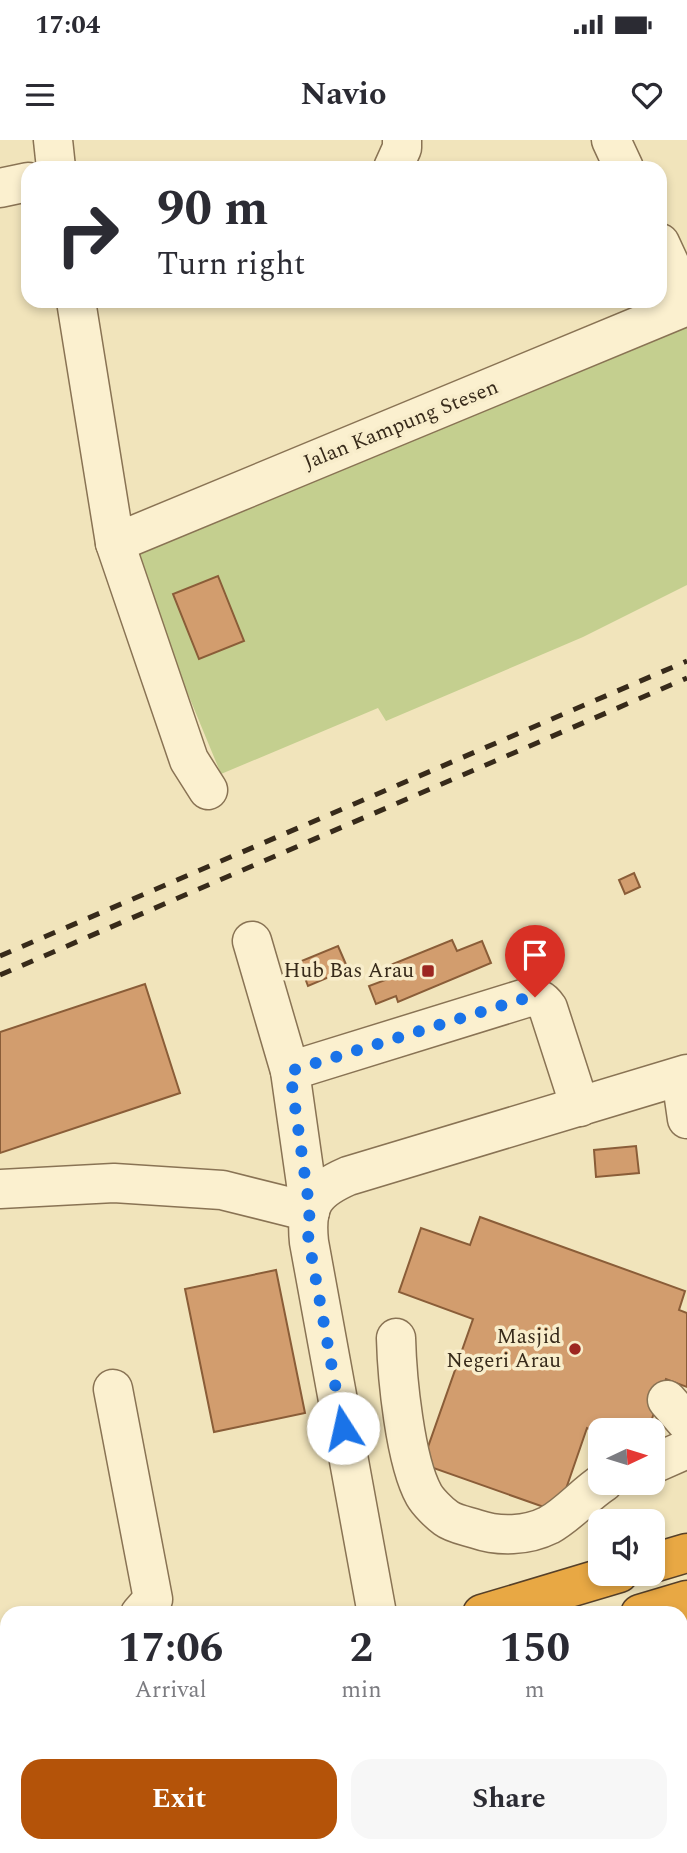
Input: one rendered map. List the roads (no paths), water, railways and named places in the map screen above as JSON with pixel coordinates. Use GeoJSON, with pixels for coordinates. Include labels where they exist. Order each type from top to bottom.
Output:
{"type":"FeatureCollection","features":[{"type":"Feature","properties":{"kind":"highway"},"geometry":{"type":"LineString","coordinates":[[665,1559],[687,1553]]}},
{"type":"Feature","properties":{"kind":"highway"},"geometry":{"type":"LineString","coordinates":[[509,1606],[588,1582]]}},
{"type":"Feature","properties":{"kind":"highway"},"geometry":{"type":"LineString","coordinates":[[667,1606],[687,1600]]}},
{"type":"Feature","properties":{"kind":"street"},"geometry":{"type":"LineString","coordinates":[[53,140],[56,161]]}},
{"type":"Feature","properties":{"kind":"street"},"geometry":{"type":"LineString","coordinates":[[396,161],[402,148],[402,140]]}},
{"type":"Feature","properties":{"kind":"street"},"geometry":{"type":"LineString","coordinates":[[611,140],[621,161]]}},
{"type":"Feature","properties":{"kind":"street"},"geometry":{"type":"LineString","coordinates":[[0,188],[21,184]]}},
{"type":"Feature","properties":{"kind":"street"},"geometry":{"type":"LineString","coordinates":[[667,259],[687,303]]}},
{"type":"Feature","properties":{"kind":"street","name":"Jalan Kampung Stesen"},"geometry":{"type":"LineString","coordinates":[[115,543],[687,303]]}},
{"type":"Feature","properties":{"kind":"street"},"geometry":{"type":"LineString","coordinates":[[77,308],[115,543],[189,760],[208,790]]}},
{"type":"Feature","properties":{"kind":"street"},"geometry":{"type":"LineString","coordinates":[[252,941],[290,1071],[310,1212]]}},
{"type":"Feature","properties":{"kind":"street"},"geometry":{"type":"LineString","coordinates":[[290,1071],[535,997],[543,1000],[548,1008],[580,1107]]}},
{"type":"Feature","properties":{"kind":"street"},"geometry":{"type":"LineString","coordinates":[[376,1606],[309,1242],[307,1227],[316,1195],[327,1185],[348,1177],[684,1076],[687,1119]]}},
{"type":"Feature","properties":{"kind":"street"},"geometry":{"type":"LineString","coordinates":[[0,1189],[114,1183],[222,1190],[310,1212]]}},
{"type":"Feature","properties":{"kind":"street"},"geometry":{"type":"LineString","coordinates":[[396,1338],[397,1374],[412,1461],[424,1496],[446,1519],[491,1534],[533,1531],[558,1518],[588,1495]]}},
{"type":"Feature","properties":{"kind":"street"},"geometry":{"type":"LineString","coordinates":[[113,1389],[153,1599],[147,1606]]}},
{"type":"Feature","properties":{"kind":"street"},"geometry":{"type":"LineString","coordinates":[[665,1459],[687,1449]]}},
{"type":"Feature","properties":{"kind":"railway"},"geometry":{"type":"LineString","coordinates":[[0,956],[687,661]]}},
{"type":"Feature","properties":{"kind":"railway"},"geometry":{"type":"LineString","coordinates":[[0,975],[687,678]]}},
{"type":"Feature","properties":{"kind":"place","name":"Hub Bas Arau"},"geometry":{"type":"Point","coordinates":[428,971]}},
{"type":"Feature","properties":{"kind":"place","name":"Masjid Negeri Arau"},"geometry":{"type":"Point","coordinates":[575,1349]}}]}
